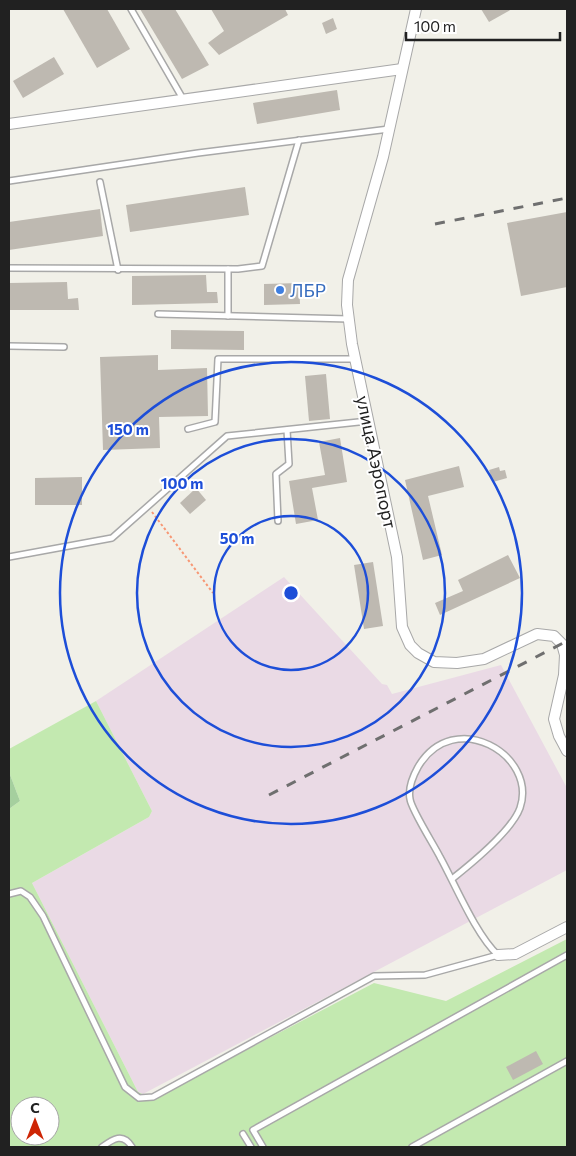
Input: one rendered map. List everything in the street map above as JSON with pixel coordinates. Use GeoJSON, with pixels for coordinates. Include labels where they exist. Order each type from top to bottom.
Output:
{"type":"FeatureCollection","features":[{"type":"Feature","properties":{"kind":"street","name":"улица Аэропорт"},"geometry":{"type":"LineString","coordinates":[[416,9],[389,129],[348,280],[349,319],[355,359],[398,557],[402,627],[410,645],[418,653],[434,662],[457,663],[484,659],[537,634],[554,636],[562,644],[564,655],[564,674],[554,719],[559,736],[567,751]]}},
{"type":"Feature","properties":{"kind":"street"},"geometry":{"type":"LineString","coordinates":[[9,124],[402,69]]}},
{"type":"Feature","properties":{"kind":"street"},"geometry":{"type":"LineString","coordinates":[[498,954],[515,954],[567,928]]}},
{"type":"Feature","properties":{"kind":"lane"},"geometry":{"type":"LineString","coordinates":[[131,9],[183,100]]}},
{"type":"Feature","properties":{"kind":"lane"},"geometry":{"type":"LineString","coordinates":[[9,181],[389,129]]}},
{"type":"Feature","properties":{"kind":"lane"},"geometry":{"type":"LineString","coordinates":[[9,268],[118,270],[228,269],[262,266],[299,140]]}},
{"type":"Feature","properties":{"kind":"lane"},"geometry":{"type":"LineString","coordinates":[[100,182],[118,270]]}},
{"type":"Feature","properties":{"kind":"lane"},"geometry":{"type":"LineString","coordinates":[[228,269],[228,316]]}},
{"type":"Feature","properties":{"kind":"lane"},"geometry":{"type":"LineString","coordinates":[[158,314],[349,319]]}},
{"type":"Feature","properties":{"kind":"lane"},"geometry":{"type":"LineString","coordinates":[[9,346],[64,346]]}},
{"type":"Feature","properties":{"kind":"lane"},"geometry":{"type":"LineString","coordinates":[[188,429],[215,422],[218,359],[355,359]]}},
{"type":"Feature","properties":{"kind":"lane"},"geometry":{"type":"LineString","coordinates":[[9,557],[112,538],[227,436],[368,421]]}},
{"type":"Feature","properties":{"kind":"lane"},"geometry":{"type":"LineString","coordinates":[[278,521],[276,474],[289,464],[287,430]]}},
{"type":"Feature","properties":{"kind":"lane"},"geometry":{"type":"LineString","coordinates":[[452,879],[476,859],[512,821],[520,807],[521,791],[517,771],[505,756],[488,743],[464,738],[440,742],[425,755],[412,777],[410,800],[452,879],[488,946],[498,954]]}},
{"type":"Feature","properties":{"kind":"lane"},"geometry":{"type":"LineString","coordinates":[[9,894],[21,891],[30,897],[43,916],[125,1087],[139,1098],[153,1097],[374,976],[425,975],[498,954]]}},
{"type":"Feature","properties":{"kind":"lane"},"geometry":{"type":"LineString","coordinates":[[263,1147],[253,1130],[567,955]]}},
{"type":"Feature","properties":{"kind":"lane"},"geometry":{"type":"LineString","coordinates":[[412,1147],[567,1061]]}},
{"type":"Feature","properties":{"kind":"lane"},"geometry":{"type":"LineString","coordinates":[[243,1134],[251,1147]]}},
{"type":"Feature","properties":{"kind":"lane"},"geometry":{"type":"LineString","coordinates":[[102,1147],[116,1138],[128,1141],[132,1147]]}},
{"type":"Feature","properties":{"kind":"path"},"geometry":{"type":"LineString","coordinates":[[148,506],[212,593]]}},
{"type":"Feature","properties":{"kind":"shaded area"},"geometry":{"type":"Polygon","coordinates":[[[284,577],[382,684],[387,685],[392,694],[501,665],[567,788],[567,870],[143,1094],[138,1092],[32,883],[149,817],[152,811],[96,701],[284,577]]]}},
{"type":"Feature","properties":{"kind":"green space"},"geometry":{"type":"Polygon","coordinates":[[[96,701],[152,811],[149,817],[32,883],[138,1092],[153,1099],[374,983],[446,1001],[567,939],[567,1147],[9,1147],[9,809],[20,801],[9,772],[9,749],[96,701]]]}},
{"type":"Feature","properties":{"kind":"green space"},"geometry":{"type":"Polygon","coordinates":[[[9,772],[20,801],[9,809],[9,772]]]}},
{"type":"Feature","properties":{"kind":"building"},"geometry":{"type":"Polygon","coordinates":[[[63,9],[107,9],[130,49],[97,68],[63,9]]]}},
{"type":"Feature","properties":{"kind":"building"},"geometry":{"type":"Polygon","coordinates":[[[140,9],[175,9],[209,65],[182,79],[140,9]]]}},
{"type":"Feature","properties":{"kind":"building"},"geometry":{"type":"Polygon","coordinates":[[[211,9],[285,9],[288,15],[219,55],[208,43],[224,31],[211,9]]]}},
{"type":"Feature","properties":{"kind":"building"},"geometry":{"type":"Polygon","coordinates":[[[481,9],[512,9],[489,22],[481,9]]]}},
{"type":"Feature","properties":{"kind":"building"},"geometry":{"type":"Polygon","coordinates":[[[333,18],[337,29],[326,34],[322,23],[333,18]]]}},
{"type":"Feature","properties":{"kind":"building"},"geometry":{"type":"Polygon","coordinates":[[[54,57],[64,74],[23,98],[13,81],[54,57]]]}},
{"type":"Feature","properties":{"kind":"building"},"geometry":{"type":"Polygon","coordinates":[[[337,90],[340,110],[257,124],[253,103],[337,90]]]}},
{"type":"Feature","properties":{"kind":"building"},"geometry":{"type":"Polygon","coordinates":[[[245,187],[249,215],[130,232],[126,205],[245,187]]]}},
{"type":"Feature","properties":{"kind":"building"},"geometry":{"type":"Polygon","coordinates":[[[100,209],[103,236],[9,250],[9,222],[100,209]]]}},
{"type":"Feature","properties":{"kind":"building"},"geometry":{"type":"Polygon","coordinates":[[[567,212],[567,287],[521,296],[507,223],[567,212]]]}},
{"type":"Feature","properties":{"kind":"building"},"geometry":{"type":"Polygon","coordinates":[[[206,275],[207,292],[217,292],[218,303],[132,305],[132,276],[206,275]]]}},
{"type":"Feature","properties":{"kind":"building"},"geometry":{"type":"Polygon","coordinates":[[[67,282],[68,299],[78,298],[79,310],[9,310],[9,283],[67,282]]]}},
{"type":"Feature","properties":{"kind":"building"},"geometry":{"type":"Polygon","coordinates":[[[299,283],[300,304],[264,305],[264,284],[299,283]]]}},
{"type":"Feature","properties":{"kind":"building"},"geometry":{"type":"Polygon","coordinates":[[[171,330],[244,331],[244,350],[171,349],[171,330]]]}},
{"type":"Feature","properties":{"kind":"building"},"geometry":{"type":"Polygon","coordinates":[[[158,355],[158,370],[207,368],[208,416],[159,417],[160,448],[103,450],[100,357],[158,355]]]}},
{"type":"Feature","properties":{"kind":"building"},"geometry":{"type":"Polygon","coordinates":[[[326,374],[330,419],[309,421],[305,376],[326,374]]]}},
{"type":"Feature","properties":{"kind":"building"},"geometry":{"type":"Polygon","coordinates":[[[340,438],[347,482],[312,488],[318,520],[296,524],[289,481],[325,475],[319,442],[340,438]]]}},
{"type":"Feature","properties":{"kind":"building"},"geometry":{"type":"Polygon","coordinates":[[[459,466],[464,487],[428,496],[442,555],[423,560],[405,480],[459,466]]]}},
{"type":"Feature","properties":{"kind":"building"},"geometry":{"type":"Polygon","coordinates":[[[499,467],[500,471],[505,470],[507,478],[493,482],[489,470],[499,467]]]}},
{"type":"Feature","properties":{"kind":"building"},"geometry":{"type":"Polygon","coordinates":[[[82,477],[82,505],[35,505],[35,478],[82,477]]]}},
{"type":"Feature","properties":{"kind":"building"},"geometry":{"type":"Polygon","coordinates":[[[196,488],[206,500],[190,514],[180,503],[196,488]]]}},
{"type":"Feature","properties":{"kind":"building"},"geometry":{"type":"Polygon","coordinates":[[[508,555],[520,578],[440,615],[435,603],[463,591],[458,580],[508,555]]]}},
{"type":"Feature","properties":{"kind":"building"},"geometry":{"type":"Polygon","coordinates":[[[373,562],[383,626],[364,629],[354,565],[373,562]]]}},
{"type":"Feature","properties":{"kind":"building"},"geometry":{"type":"Polygon","coordinates":[[[536,1051],[543,1064],[513,1080],[506,1067],[536,1051]]]}},
{"type":"Feature","properties":{"kind":"railway"},"geometry":{"type":"LineString","coordinates":[[435,224],[567,198]]}},
{"type":"Feature","properties":{"kind":"railway"},"geometry":{"type":"LineString","coordinates":[[269,795],[567,641]]}},
{"type":"Feature","properties":{"kind":"place","name":"ЛБР"},"geometry":{"type":"Point","coordinates":[280,290]}}]}
